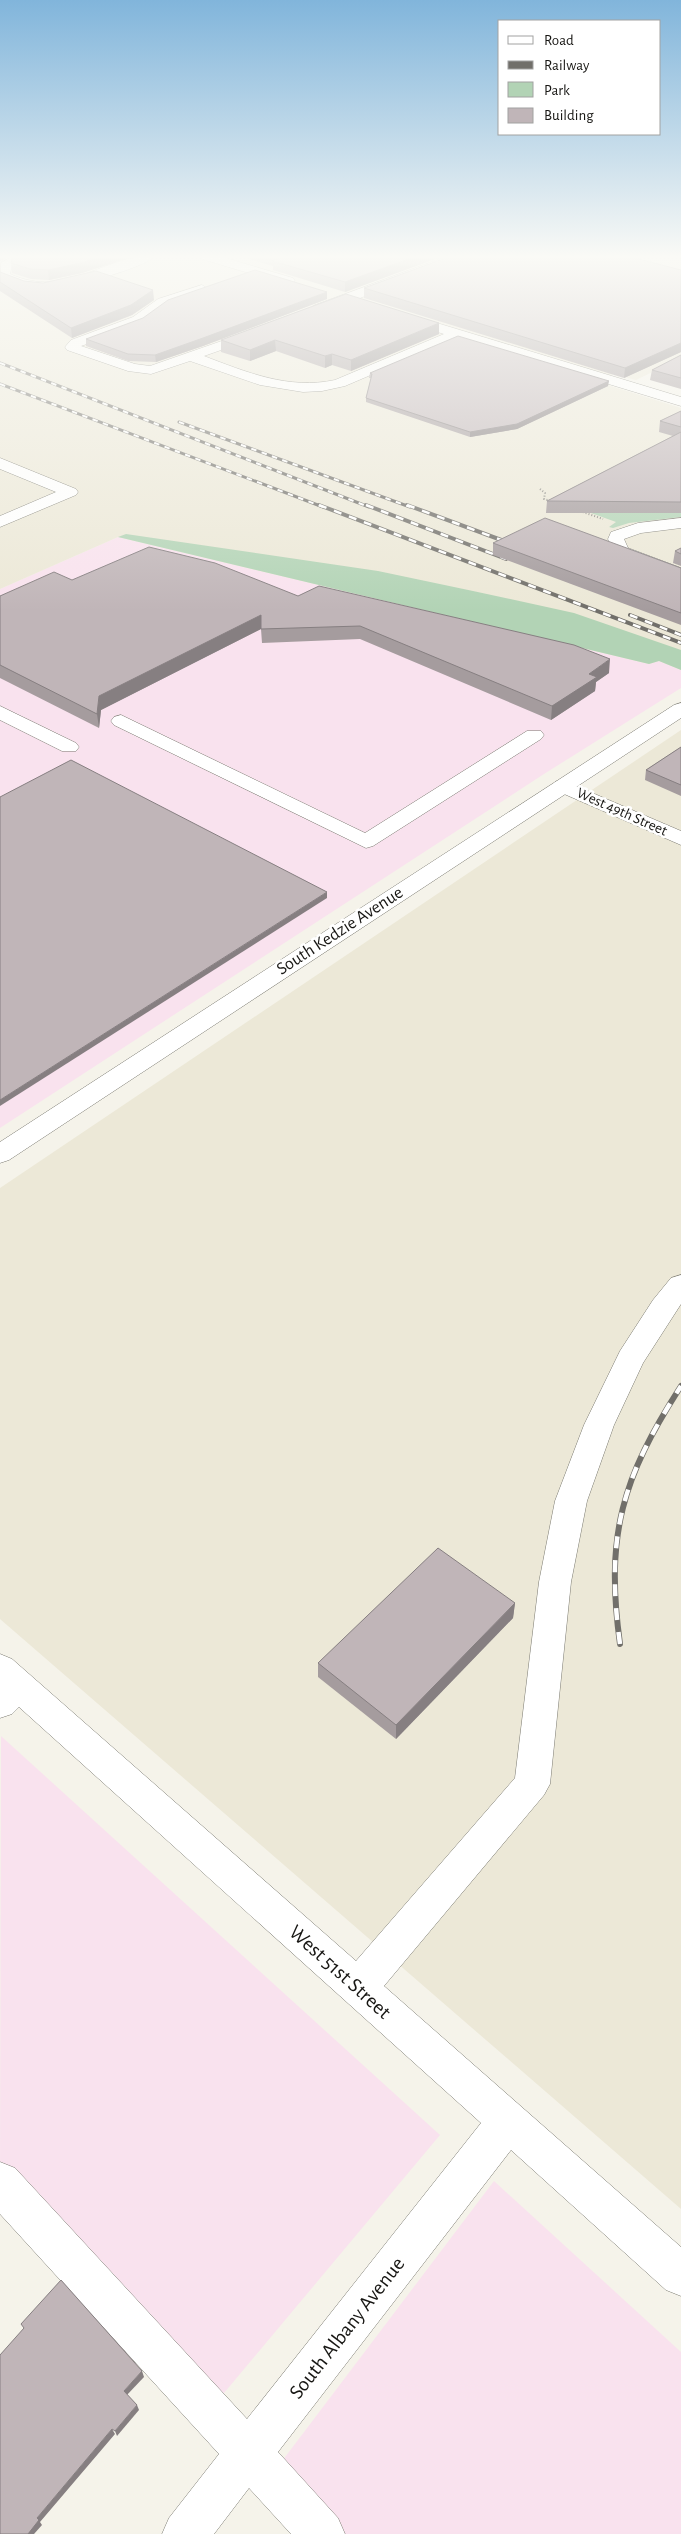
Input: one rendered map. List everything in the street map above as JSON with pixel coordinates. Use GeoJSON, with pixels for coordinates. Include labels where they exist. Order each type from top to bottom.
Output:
{"type":"FeatureCollection","features":[{"type":"Feature","properties":{"kind":"street"},"geometry":{"type":"LineString","coordinates":[[243,374],[279,384],[321,389],[360,374]]}},
{"type":"Feature","properties":{"kind":"street"},"geometry":{"type":"LineString","coordinates":[[590,374],[681,402]]}},
{"type":"Feature","properties":{"kind":"street"},"geometry":{"type":"LineString","coordinates":[[625,385],[647,374]]}},
{"type":"Feature","properties":{"kind":"street"},"geometry":{"type":"LineString","coordinates":[[0,449],[14,454],[0,461]]}},
{"type":"Feature","properties":{"kind":"street"},"geometry":{"type":"LineString","coordinates":[[0,461],[70,492],[0,522]]}},
{"type":"Feature","properties":{"kind":"street"},"geometry":{"type":"LineString","coordinates":[[677,569],[621,551],[616,539],[617,536],[630,530],[681,523]]}},
{"type":"Feature","properties":{"kind":"street","name":"South Kedzie Avenue"},"geometry":{"type":"LineString","coordinates":[[0,1154],[681,709]]}},
{"type":"Feature","properties":{"kind":"street"},"geometry":{"type":"LineString","coordinates":[[0,712],[69,747]]}},
{"type":"Feature","properties":{"kind":"street"},"geometry":{"type":"LineString","coordinates":[[121,721],[366,842],[534,735]]}},
{"type":"Feature","properties":{"kind":"street","name":"West 49th Street"},"geometry":{"type":"LineString","coordinates":[[562,786],[681,839]]}},
{"type":"Feature","properties":{"kind":"street"},"geometry":{"type":"LineString","coordinates":[[358,1988],[532,1784],[555,1582],[571,1501],[599,1425],[630,1359],[663,1307],[681,1285]]}},
{"type":"Feature","properties":{"kind":"street","name":"West 51st Street"},"geometry":{"type":"LineString","coordinates":[[6,1686],[358,1988],[681,2275]]}},
{"type":"Feature","properties":{"kind":"street","name":"South Albany Avenue"},"geometry":{"type":"LineString","coordinates":[[185,2534],[508,2121]]}},
{"type":"Feature","properties":{"kind":"street"},"geometry":{"type":"LineString","coordinates":[[0,2183],[322,2534]]}},
{"type":"Feature","properties":{"kind":"path"},"geometry":{"type":"LineString","coordinates":[[540,490],[546,493],[544,498],[553,502]]}},
{"type":"Feature","properties":{"kind":"path"},"geometry":{"type":"LineString","coordinates":[[578,510],[603,519]]}},
{"type":"Feature","properties":{"kind":"shaded area"},"geometry":{"type":"Polygon","coordinates":[[[0,374],[613,374],[598,382],[681,408],[681,670],[659,661],[649,664],[118,537],[0,589],[0,374]]]}},
{"type":"Feature","properties":{"kind":"shaded area"},"geometry":{"type":"Polygon","coordinates":[[[614,374],[648,374],[636,380],[614,374]]]}},
{"type":"Feature","properties":{"kind":"shaded area"},"geometry":{"type":"Polygon","coordinates":[[[118,537],[649,664],[659,661],[681,670],[681,688],[544,774],[0,1128],[0,589],[118,537]]]}},
{"type":"Feature","properties":{"kind":"shaded area"},"geometry":{"type":"Polygon","coordinates":[[[681,730],[681,2209],[0,1619],[0,1188],[681,730]]]}},
{"type":"Feature","properties":{"kind":"shaded area"},"geometry":{"type":"Polygon","coordinates":[[[1,1736],[440,2135],[209,2411],[0,2183],[1,1736]]]}},
{"type":"Feature","properties":{"kind":"shaded area"},"geometry":{"type":"Polygon","coordinates":[[[494,2181],[681,2352],[681,2534],[322,2534],[270,2477],[494,2181]]]}},
{"type":"Feature","properties":{"kind":"green space"},"geometry":{"type":"Polygon","coordinates":[[[574,507],[640,513],[681,512],[681,517],[629,523],[613,528],[609,527],[616,522],[574,507]]]}},
{"type":"Feature","properties":{"kind":"green space"},"geometry":{"type":"Polygon","coordinates":[[[126,534],[378,571],[574,613],[681,650],[681,670],[659,661],[649,664],[118,537],[126,534]]]}},
{"type":"Feature","properties":{"kind":"building"},"geometry":{"type":"Polygon","coordinates":[[[372,374],[586,374],[609,381],[517,424],[470,432],[366,398],[372,374]]]}},
{"type":"Feature","properties":{"kind":"building"},"geometry":{"type":"Polygon","coordinates":[[[667,374],[681,374],[681,378],[667,374]]]}},
{"type":"Feature","properties":{"kind":"building"},"geometry":{"type":"Polygon","coordinates":[[[681,411],[681,427],[660,421],[681,411]]]}},
{"type":"Feature","properties":{"kind":"building"},"geometry":{"type":"Polygon","coordinates":[[[681,432],[681,502],[547,501],[681,432]]]}},
{"type":"Feature","properties":{"kind":"building"},"geometry":{"type":"Polygon","coordinates":[[[545,518],[681,568],[681,613],[493,543],[545,518]]]}},
{"type":"Feature","properties":{"kind":"building"},"geometry":{"type":"Polygon","coordinates":[[[149,547],[215,563],[298,596],[319,586],[574,645],[610,659],[589,674],[597,677],[552,706],[360,626],[261,629],[261,615],[99,696],[97,714],[0,665],[0,596],[54,572],[72,580],[149,547]]]}},
{"type":"Feature","properties":{"kind":"building"},"geometry":{"type":"Polygon","coordinates":[[[681,548],[681,554],[675,551],[681,548]]]}},
{"type":"Feature","properties":{"kind":"building"},"geometry":{"type":"Polygon","coordinates":[[[681,747],[681,785],[646,770],[681,747]]]}},
{"type":"Feature","properties":{"kind":"building"},"geometry":{"type":"Polygon","coordinates":[[[71,760],[327,892],[0,1100],[0,797],[71,760]]]}},
{"type":"Feature","properties":{"kind":"building"},"geometry":{"type":"Polygon","coordinates":[[[438,1548],[515,1603],[396,1725],[318,1663],[438,1548]]]}},
{"type":"Feature","properties":{"kind":"building"},"geometry":{"type":"Polygon","coordinates":[[[61,2280],[142,2371],[124,2391],[137,2405],[115,2431],[112,2429],[37,2518],[39,2520],[28,2534],[0,2534],[0,2355],[24,2328],[21,2324],[61,2280]]]}},
{"type":"Feature","properties":{"kind":"railway"},"geometry":{"type":"LineString","coordinates":[[29,374],[369,507]]}},
{"type":"Feature","properties":{"kind":"railway"},"geometry":{"type":"LineString","coordinates":[[0,384],[323,507]]}},
{"type":"Feature","properties":{"kind":"railway"},"geometry":{"type":"LineString","coordinates":[[179,422],[410,507]]}},
{"type":"Feature","properties":{"kind":"railway"},"geometry":{"type":"LineString","coordinates":[[319,505],[681,643]]}},
{"type":"Feature","properties":{"kind":"railway"},"geometry":{"type":"LineString","coordinates":[[366,505],[506,559]]}},
{"type":"Feature","properties":{"kind":"railway"},"geometry":{"type":"LineString","coordinates":[[407,505],[512,544]]}},
{"type":"Feature","properties":{"kind":"railway"},"geometry":{"type":"LineString","coordinates":[[630,615],[681,635]]}},
{"type":"Feature","properties":{"kind":"railway"},"geometry":{"type":"LineString","coordinates":[[620,1644],[615,1571],[617,1539],[623,1509],[632,1479],[644,1450],[681,1386]]}}]}
